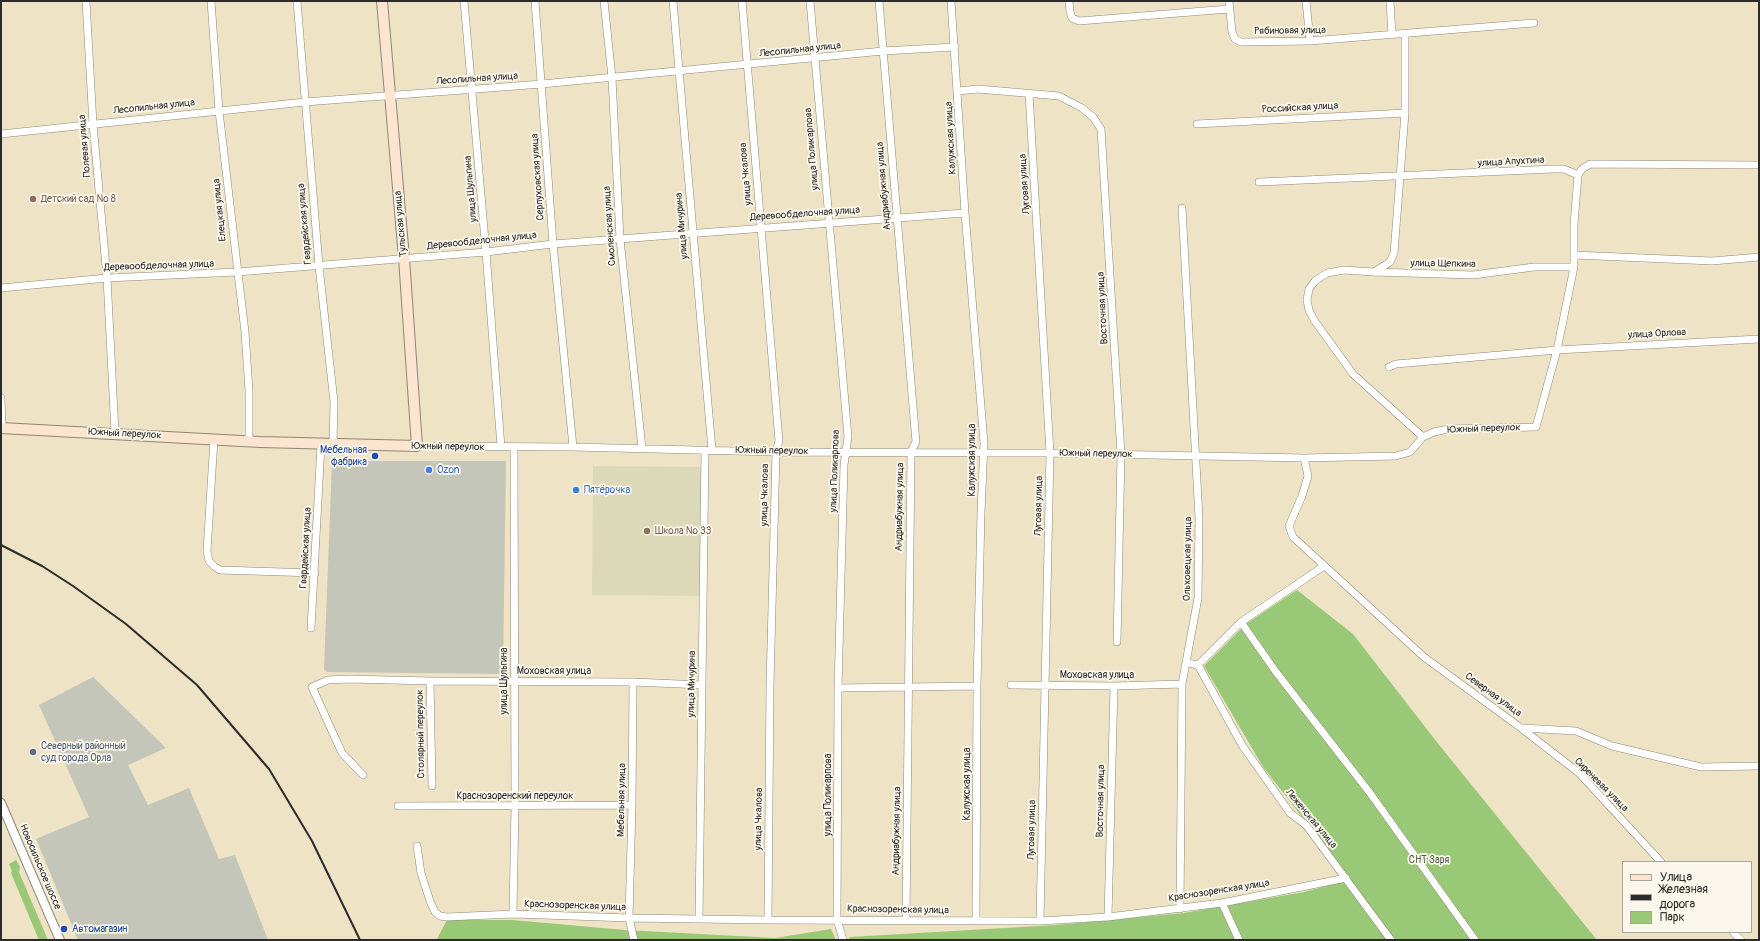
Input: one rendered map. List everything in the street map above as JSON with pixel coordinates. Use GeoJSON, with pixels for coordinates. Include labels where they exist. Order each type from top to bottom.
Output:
{"type":"FeatureCollection","features":[{"type":"Feature","properties":{"kind":"main road","name":"Тульская улица"},"geometry":{"type":"LineString","coordinates":[[382,1],[404,258],[417,446]]}},
{"type":"Feature","properties":{"kind":"main road","name":"Южный переулок"},"geometry":{"type":"LineString","coordinates":[[1,428],[321,445],[417,446]]}},
{"type":"Feature","properties":{"kind":"street","name":"Полевая улица"},"geometry":{"type":"LineString","coordinates":[[86,1],[93,124],[107,278],[115,433]]}},
{"type":"Feature","properties":{"kind":"street","name":"Елецкая улица"},"geometry":{"type":"LineString","coordinates":[[212,1],[219,111],[245,332],[249,391],[250,441]]}},
{"type":"Feature","properties":{"kind":"street","name":"Гвардейская улица"},"geometry":{"type":"LineString","coordinates":[[297,1],[319,266],[334,402],[333,445]]}},
{"type":"Feature","properties":{"kind":"street","name":"улица Шульгина"},"geometry":{"type":"LineString","coordinates":[[464,1],[473,89],[501,447]]}},
{"type":"Feature","properties":{"kind":"street","name":"Серпуховская улица"},"geometry":{"type":"LineString","coordinates":[[535,1],[553,244],[574,447]]}},
{"type":"Feature","properties":{"kind":"street","name":"Смоленская улица"},"geometry":{"type":"LineString","coordinates":[[604,1],[612,78],[620,239],[642,448]]}},
{"type":"Feature","properties":{"kind":"street","name":"улица Мичурина"},"geometry":{"type":"LineString","coordinates":[[673,1],[693,234],[709,450],[702,685],[699,919]]}},
{"type":"Feature","properties":{"kind":"street","name":"улица Чкалова"},"geometry":{"type":"LineString","coordinates":[[742,1],[779,441],[776,452],[770,685],[768,920]]}},
{"type":"Feature","properties":{"kind":"street","name":"улица Поликарпова"},"geometry":{"type":"LineString","coordinates":[[810,1],[828,222],[848,437],[844,465],[838,688],[837,919],[843,940]]}},
{"type":"Feature","properties":{"kind":"street","name":"Андриабужная улица"},"geometry":{"type":"LineString","coordinates":[[879,1],[916,442],[911,451],[906,920]]}},
{"type":"Feature","properties":{"kind":"street","name":"Калужская улица"},"geometry":{"type":"LineString","coordinates":[[951,1],[965,213],[984,452],[981,512],[977,686],[976,920]]}},
{"type":"Feature","properties":{"kind":"street","name":"Рябиновая улица"},"geometry":{"type":"LineString","coordinates":[[1069,1],[1072,18],[1079,21],[1229,5],[1232,32],[1235,39],[1241,42],[1310,41],[1534,23]]}},
{"type":"Feature","properties":{"kind":"street"},"geometry":{"type":"LineString","coordinates":[[1306,1],[1310,41]]}},
{"type":"Feature","properties":{"kind":"street"},"geometry":{"type":"LineString","coordinates":[[1390,1],[1392,35]]}},
{"type":"Feature","properties":{"kind":"street"},"geometry":{"type":"LineString","coordinates":[[1374,272],[1390,262],[1394,253],[1405,113],[1405,34]]}},
{"type":"Feature","properties":{"kind":"street","name":"Лесопильная улица"},"geometry":{"type":"LineString","coordinates":[[1,134],[305,102],[612,78],[815,59],[883,51],[955,47]]}},
{"type":"Feature","properties":{"kind":"street","name":"Восточная улица"},"geometry":{"type":"LineString","coordinates":[[958,91],[978,88],[1059,96],[1082,108],[1093,116],[1101,129],[1121,454],[1117,642]]}},
{"type":"Feature","properties":{"kind":"street","name":"Луговая улица"},"geometry":{"type":"LineString","coordinates":[[1029,93],[1050,453],[1040,920]]}},
{"type":"Feature","properties":{"kind":"street","name":"Российская улица"},"geometry":{"type":"LineString","coordinates":[[1197,124],[1405,113]]}},
{"type":"Feature","properties":{"kind":"street"},"geometry":{"type":"LineString","coordinates":[[1557,350],[1574,267],[1578,175],[1582,169],[1590,164],[1759,165]]}},
{"type":"Feature","properties":{"kind":"street","name":"улица Апухтина"},"geometry":{"type":"LineString","coordinates":[[1259,182],[1400,177],[1553,169],[1564,169],[1578,175]]}},
{"type":"Feature","properties":{"kind":"street","name":"Ольховецкая улица"},"geometry":{"type":"LineString","coordinates":[[1180,909],[1182,684],[1198,598],[1199,518],[1182,208]]}},
{"type":"Feature","properties":{"kind":"street","name":"Деревообделочная улица"},"geometry":{"type":"LineString","coordinates":[[1,288],[107,278],[237,272],[319,266],[486,252],[553,244],[693,234],[761,227],[965,213]]}},
{"type":"Feature","properties":{"kind":"street"},"geometry":{"type":"LineString","coordinates":[[1574,255],[1712,261],[1759,257]]}},
{"type":"Feature","properties":{"kind":"street","name":"улица Щепкина"},"geometry":{"type":"LineString","coordinates":[[1423,437],[1353,374],[1314,320],[1309,310],[1307,300],[1309,289],[1315,281],[1327,273],[1344,270],[1473,276],[1534,267],[1574,267]]}},
{"type":"Feature","properties":{"kind":"street","name":"улица Орлова"},"geometry":{"type":"LineString","coordinates":[[1389,367],[1396,364],[1557,350],[1759,339]]}},
{"type":"Feature","properties":{"kind":"street","name":"Южный переулок"},"geometry":{"type":"LineString","coordinates":[[417,446],[642,448],[776,452],[911,451],[1304,458],[1396,456],[1410,452],[1423,437],[1434,432],[1448,429],[1536,427],[1557,350]]}},
{"type":"Feature","properties":{"kind":"street"},"geometry":{"type":"LineString","coordinates":[[1,398],[1,428]]}},
{"type":"Feature","properties":{"kind":"street"},"geometry":{"type":"LineString","coordinates":[[214,439],[207,551],[209,561],[220,570],[315,573]]}},
{"type":"Feature","properties":{"kind":"street","name":"Гвардейская улица"},"geometry":{"type":"LineString","coordinates":[[312,628],[321,445]]}},
{"type":"Feature","properties":{"kind":"street","name":"улица Шульгина"},"geometry":{"type":"LineString","coordinates":[[513,914],[514,447]]}},
{"type":"Feature","properties":{"kind":"street","name":"Северная улица"},"geometry":{"type":"LineString","coordinates":[[1304,458],[1308,476],[1302,496],[1289,526],[1293,537],[1424,657],[1521,728],[1576,731],[1612,746],[1701,767],[1759,766]]}},
{"type":"Feature","properties":{"kind":"street"},"geometry":{"type":"LineString","coordinates":[[1187,663],[1198,665],[1241,622],[1324,566]]}},
{"type":"Feature","properties":{"kind":"street"},"geometry":{"type":"LineString","coordinates":[[1241,622],[1276,672],[1370,793],[1475,940]]}},
{"type":"Feature","properties":{"kind":"street","name":"Леженская улица"},"geometry":{"type":"LineString","coordinates":[[1198,665],[1242,744],[1290,813],[1306,825],[1391,940]]}},
{"type":"Feature","properties":{"kind":"street","name":"Моховская улица"},"geometry":{"type":"LineString","coordinates":[[363,775],[342,753],[312,687],[328,680],[350,679],[633,682],[702,685]]}},
{"type":"Feature","properties":{"kind":"street","name":"Столярный переулок"},"geometry":{"type":"LineString","coordinates":[[430,681],[432,786]]}},
{"type":"Feature","properties":{"kind":"street","name":"Мебельная улица"},"geometry":{"type":"LineString","coordinates":[[633,682],[629,918],[634,940]]}},
{"type":"Feature","properties":{"kind":"street","name":"Моховская улица"},"geometry":{"type":"LineString","coordinates":[[1011,685],[1114,686],[1182,684]]}},
{"type":"Feature","properties":{"kind":"street"},"geometry":{"type":"LineString","coordinates":[[838,688],[977,686]]}},
{"type":"Feature","properties":{"kind":"street","name":"Восточная улица"},"geometry":{"type":"LineString","coordinates":[[1108,917],[1114,686]]}},
{"type":"Feature","properties":{"kind":"street","name":"Сиреневая улица"},"geometry":{"type":"LineString","coordinates":[[1521,728],[1579,774],[1660,861]]}},
{"type":"Feature","properties":{"kind":"street","name":"Новосильское шоссе"},"geometry":{"type":"LineString","coordinates":[[1,803],[60,940]]}},
{"type":"Feature","properties":{"kind":"street","name":"Краснозоренский переулок"},"geometry":{"type":"LineString","coordinates":[[398,806],[632,805]]}},
{"type":"Feature","properties":{"kind":"street","name":"Краснозоренская улица"},"geometry":{"type":"LineString","coordinates":[[416,846],[421,874],[430,901],[435,912],[440,916],[447,917],[513,914],[629,918],[768,920],[1040,920],[1108,917],[1180,909],[1222,903],[1346,878]]}},
{"type":"Feature","properties":{"kind":"street"},"geometry":{"type":"LineString","coordinates":[[1222,903],[1239,940]]}},
{"type":"Feature","properties":{"kind":"shaded area"},"geometry":{"type":"Polygon","coordinates":[[[332,461],[506,461],[503,674],[327,672],[324,669],[332,461]]]}},
{"type":"Feature","properties":{"kind":"shaded area","name":"Школа № 33"},"geometry":{"type":"Polygon","coordinates":[[[593,466],[702,467],[701,596],[592,595],[593,466]]]}},
{"type":"Feature","properties":{"kind":"shaded area"},"geometry":{"type":"Polygon","coordinates":[[[93,677],[166,748],[128,765],[148,805],[189,788],[219,859],[235,855],[268,940],[78,940],[36,839],[89,817],[39,705],[93,677]]]}},
{"type":"Feature","properties":{"kind":"green space","name":"СНТ Заря"},"geometry":{"type":"Polygon","coordinates":[[[1297,590],[1353,634],[1436,741],[1597,940],[848,940],[850,937],[1056,925],[1184,913],[1304,892],[1351,879],[1263,767],[1204,666],[1246,624],[1297,590]]]}},
{"type":"Feature","properties":{"kind":"green space"},"geometry":{"type":"Polygon","coordinates":[[[16,860],[20,867],[19,872],[48,940],[39,940],[11,873],[12,871],[9,864],[16,860]]]}},
{"type":"Feature","properties":{"kind":"green space"},"geometry":{"type":"Polygon","coordinates":[[[447,920],[512,920],[625,930],[775,938],[831,929],[836,940],[438,940],[437,939],[447,920]]]}},
{"type":"Feature","properties":{"kind":"railway"},"geometry":{"type":"LineString","coordinates":[[1,545],[42,566],[73,586],[126,624],[197,685],[269,769],[312,841],[360,940]]}},
{"type":"Feature","properties":{"kind":"place","name":"Детский сад № 8"},"geometry":{"type":"Point","coordinates":[33,199]}},
{"type":"Feature","properties":{"kind":"place","name":"Мебельная фабрика"},"geometry":{"type":"Point","coordinates":[375,456]}},
{"type":"Feature","properties":{"kind":"place","name":"Ozon"},"geometry":{"type":"Point","coordinates":[429,470]}},
{"type":"Feature","properties":{"kind":"place","name":"Пятёрочка"},"geometry":{"type":"Point","coordinates":[576,490]}},
{"type":"Feature","properties":{"kind":"place","name":"Школа № 33"},"geometry":{"type":"Point","coordinates":[647,531]}},
{"type":"Feature","properties":{"kind":"place","name":"Северный районный суд города Орла"},"geometry":{"type":"Point","coordinates":[33,752]}},
{"type":"Feature","properties":{"kind":"place","name":"Автомагазин"},"geometry":{"type":"Point","coordinates":[64,929]}}]}
